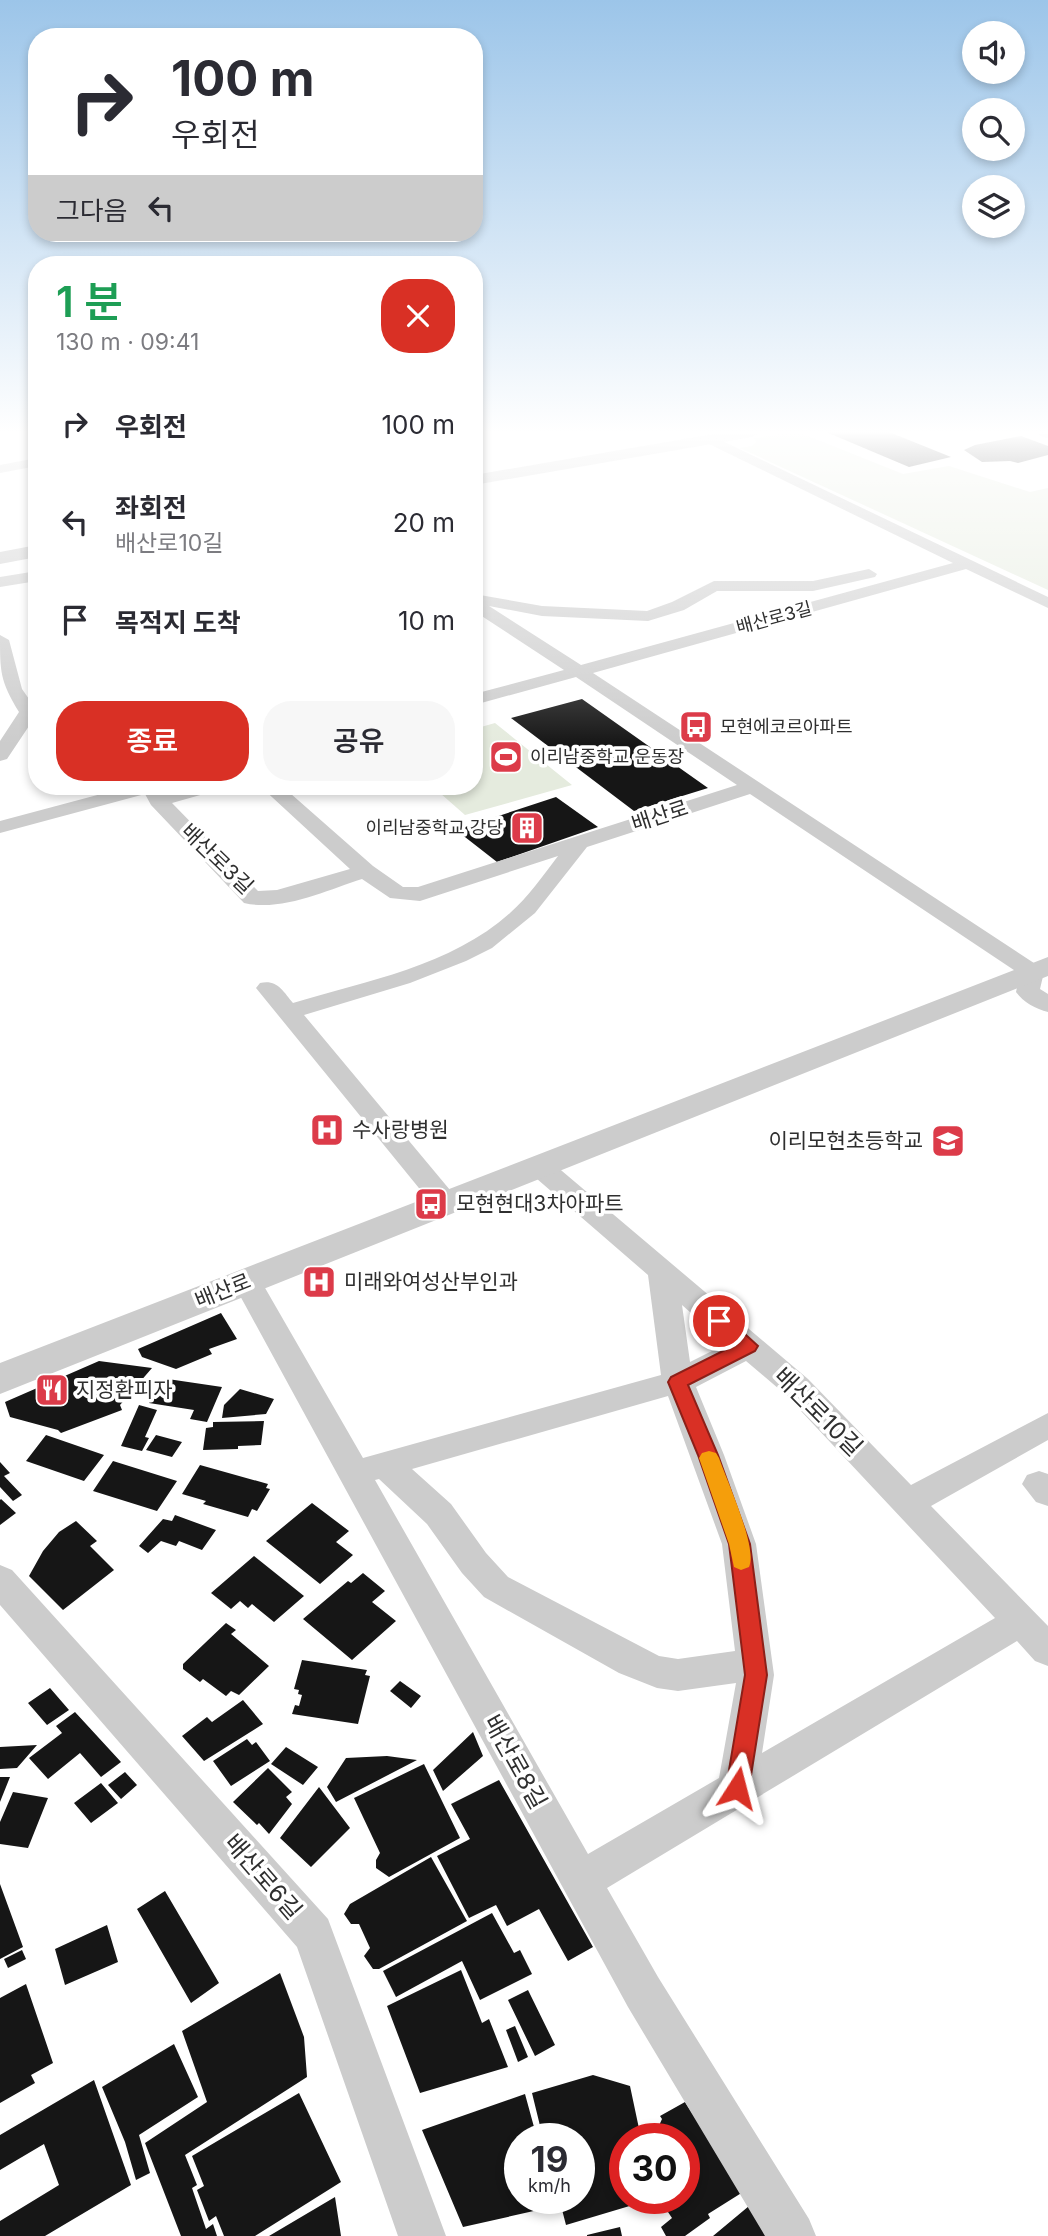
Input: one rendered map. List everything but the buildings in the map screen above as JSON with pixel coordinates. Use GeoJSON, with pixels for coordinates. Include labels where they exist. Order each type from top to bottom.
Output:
{"type":"FeatureCollection","features":[{"type":"Feature","properties":{"kind":"street"},"geometry":{"type":"LineString","coordinates":[[911,536],[1048,603]]}},
{"type":"Feature","properties":{"kind":"street"},"geometry":{"type":"LineString","coordinates":[[0,558],[28,553]]}},
{"type":"Feature","properties":{"kind":"street"},"geometry":{"type":"LineString","coordinates":[[483,603],[598,616],[648,616],[678,606],[714,586],[813,586],[887,570],[939,564],[950,555]]}},
{"type":"Feature","properties":{"kind":"street","name":"배산로3길"},"geometry":{"type":"LineString","coordinates":[[483,698],[968,564]]}},
{"type":"Feature","properties":{"kind":"street"},"geometry":{"type":"LineString","coordinates":[[0,582],[28,577]]}},
{"type":"Feature","properties":{"kind":"street"},"geometry":{"type":"LineString","coordinates":[[483,608],[751,787],[1040,969],[1028,992],[1048,1005]]}},
{"type":"Feature","properties":{"kind":"street"},"geometry":{"type":"LineString","coordinates":[[0,640],[13,689],[28,701]]}},
{"type":"Feature","properties":{"kind":"street"},"geometry":{"type":"LineString","coordinates":[[0,755],[28,713]]}},
{"type":"Feature","properties":{"kind":"street","name":"배산로"},"geometry":{"type":"LineString","coordinates":[[579,842],[751,787]]}},
{"type":"Feature","properties":{"kind":"street","name":"배산로3길"},"geometry":{"type":"LineString","coordinates":[[0,827],[137,795]]}},
{"type":"Feature","properties":{"kind":"street","name":"배산로3길"},"geometry":{"type":"LineString","coordinates":[[158,795],[252,898],[279,897],[365,871]]}},
{"type":"Feature","properties":{"kind":"street"},"geometry":{"type":"LineString","coordinates":[[280,795],[365,871],[398,893],[420,894],[579,842]]}},
{"type":"Feature","properties":{"kind":"street"},"geometry":{"type":"LineString","coordinates":[[288,1012],[441,962],[483,942],[507,927],[531,905],[579,842]]}},
{"type":"Feature","properties":{"kind":"street","name":"배산로"},"geometry":{"type":"LineString","coordinates":[[0,1379],[1040,969]]}},
{"type":"Feature","properties":{"kind":"street"},"geometry":{"type":"LineString","coordinates":[[268,988],[446,1202]]}},
{"type":"Feature","properties":{"kind":"street","name":"배산로10길"},"geometry":{"type":"LineString","coordinates":[[538,1166],[797,1387],[1048,1650]]}},
{"type":"Feature","properties":{"kind":"street"},"geometry":{"type":"LineString","coordinates":[[662,1272],[678,1382],[708,1455],[739,1544],[756,1675],[737,1788]]}},
{"type":"Feature","properties":{"kind":"street","name":"배산로8길"},"geometry":{"type":"LineString","coordinates":[[247,1281],[370,1469],[581,1881],[643,1992],[792,2236]]}},
{"type":"Feature","properties":{"kind":"street"},"geometry":{"type":"LineString","coordinates":[[370,1469],[678,1382],[748,1346]]}},
{"type":"Feature","properties":{"kind":"street"},"geometry":{"type":"LineString","coordinates":[[907,1503],[1048,1425]]}},
{"type":"Feature","properties":{"kind":"street"},"geometry":{"type":"LineString","coordinates":[[370,1469],[439,1514],[474,1563],[496,1587],[632,1662],[657,1672],[678,1675],[754,1664]]}},
{"type":"Feature","properties":{"kind":"street","name":"배산로6길"},"geometry":{"type":"LineString","coordinates":[[0,1580],[313,1934],[422,2236]]}},
{"type":"Feature","properties":{"kind":"street"},"geometry":{"type":"LineString","coordinates":[[581,1881],[1020,1621]]}},
{"type":"Feature","properties":{"kind":"shaded area"},"geometry":{"type":"Polygon","coordinates":[[[932,536],[1048,536],[1048,590],[932,536]]]}},
{"type":"Feature","properties":{"kind":"shaded area","name":"이리남중학교 운동장"},"geometry":{"type":"Polygon","coordinates":[[[495,723],[572,785],[465,815],[442,795],[483,795],[483,726],[495,723]]]}},
{"type":"Feature","properties":{"kind":"slow traffic"},"geometry":{"type":"LineString","coordinates":[[709,1458],[739,1544],[741,1561]]}},
{"type":"Feature","properties":{"kind":"place","name":"모현에코르아파트"},"geometry":{"type":"Point","coordinates":[696,727]}},
{"type":"Feature","properties":{"kind":"place","name":"이리남중학교 운동장"},"geometry":{"type":"Point","coordinates":[506,757]}},
{"type":"Feature","properties":{"kind":"place","name":"이리남중학교 강당"},"geometry":{"type":"Point","coordinates":[527,828]}},
{"type":"Feature","properties":{"kind":"place","name":"수사랑병원"},"geometry":{"type":"Point","coordinates":[327,1130]}},
{"type":"Feature","properties":{"kind":"place","name":"이리모현초등학교"},"geometry":{"type":"Point","coordinates":[948,1141]}},
{"type":"Feature","properties":{"kind":"place","name":"모현현대3차아파트"},"geometry":{"type":"Point","coordinates":[431,1204]}},
{"type":"Feature","properties":{"kind":"place","name":"미래와여성산부인과"},"geometry":{"type":"Point","coordinates":[319,1282]}},
{"type":"Feature","properties":{"kind":"place","name":"지정환피자"},"geometry":{"type":"Point","coordinates":[52,1390]}},
{"type":"Feature","properties":{"kind":"route"},"geometry":{"type":"LineString","coordinates":[[719,1321],[748,1346],[678,1382],[708,1455],[739,1544],[756,1675],[737,1788]]}}]}
